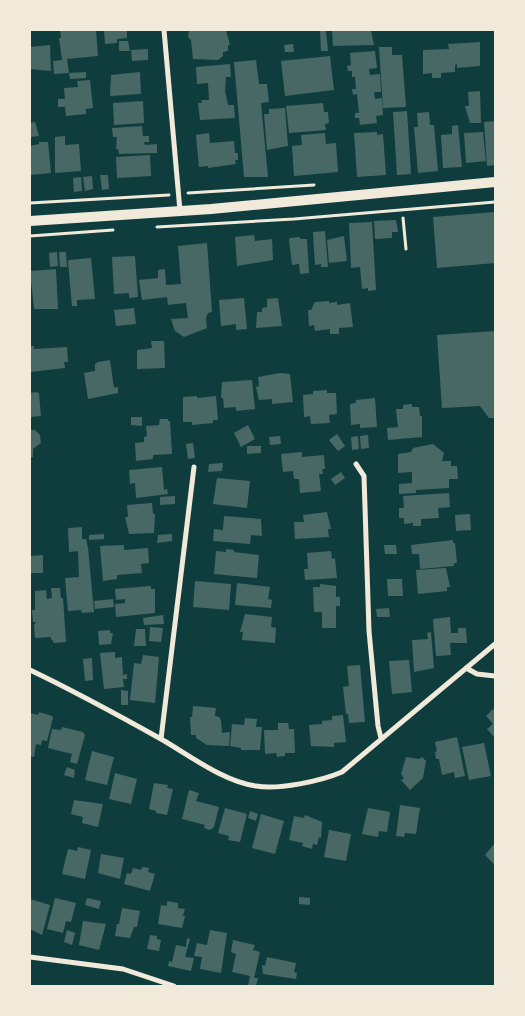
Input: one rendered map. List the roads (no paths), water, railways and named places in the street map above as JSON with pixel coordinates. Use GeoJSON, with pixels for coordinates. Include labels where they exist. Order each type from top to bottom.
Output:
{"type":"FeatureCollection","features":[{"type":"Feature","properties":{"kind":"main road"},"geometry":{"type":"LineString","coordinates":[[30,221],[180,212],[495,182]]}},
{"type":"Feature","properties":{"kind":"street"},"geometry":{"type":"LineString","coordinates":[[164,30],[180,212]]}},
{"type":"Feature","properties":{"kind":"street"},"geometry":{"type":"LineString","coordinates":[[356,464],[364,476],[368,631],[381,738]]}},
{"type":"Feature","properties":{"kind":"street"},"geometry":{"type":"LineString","coordinates":[[162,739],[194,467]]}},
{"type":"Feature","properties":{"kind":"street"},"geometry":{"type":"LineString","coordinates":[[30,670],[162,739],[203,765],[248,785],[258,787],[326,779],[342,772],[495,644]]}},
{"type":"Feature","properties":{"kind":"street"},"geometry":{"type":"LineString","coordinates":[[466,668],[477,674],[495,676]]}},
{"type":"Feature","properties":{"kind":"street"},"geometry":{"type":"LineString","coordinates":[[30,957],[123,969],[174,986]]}}]}
